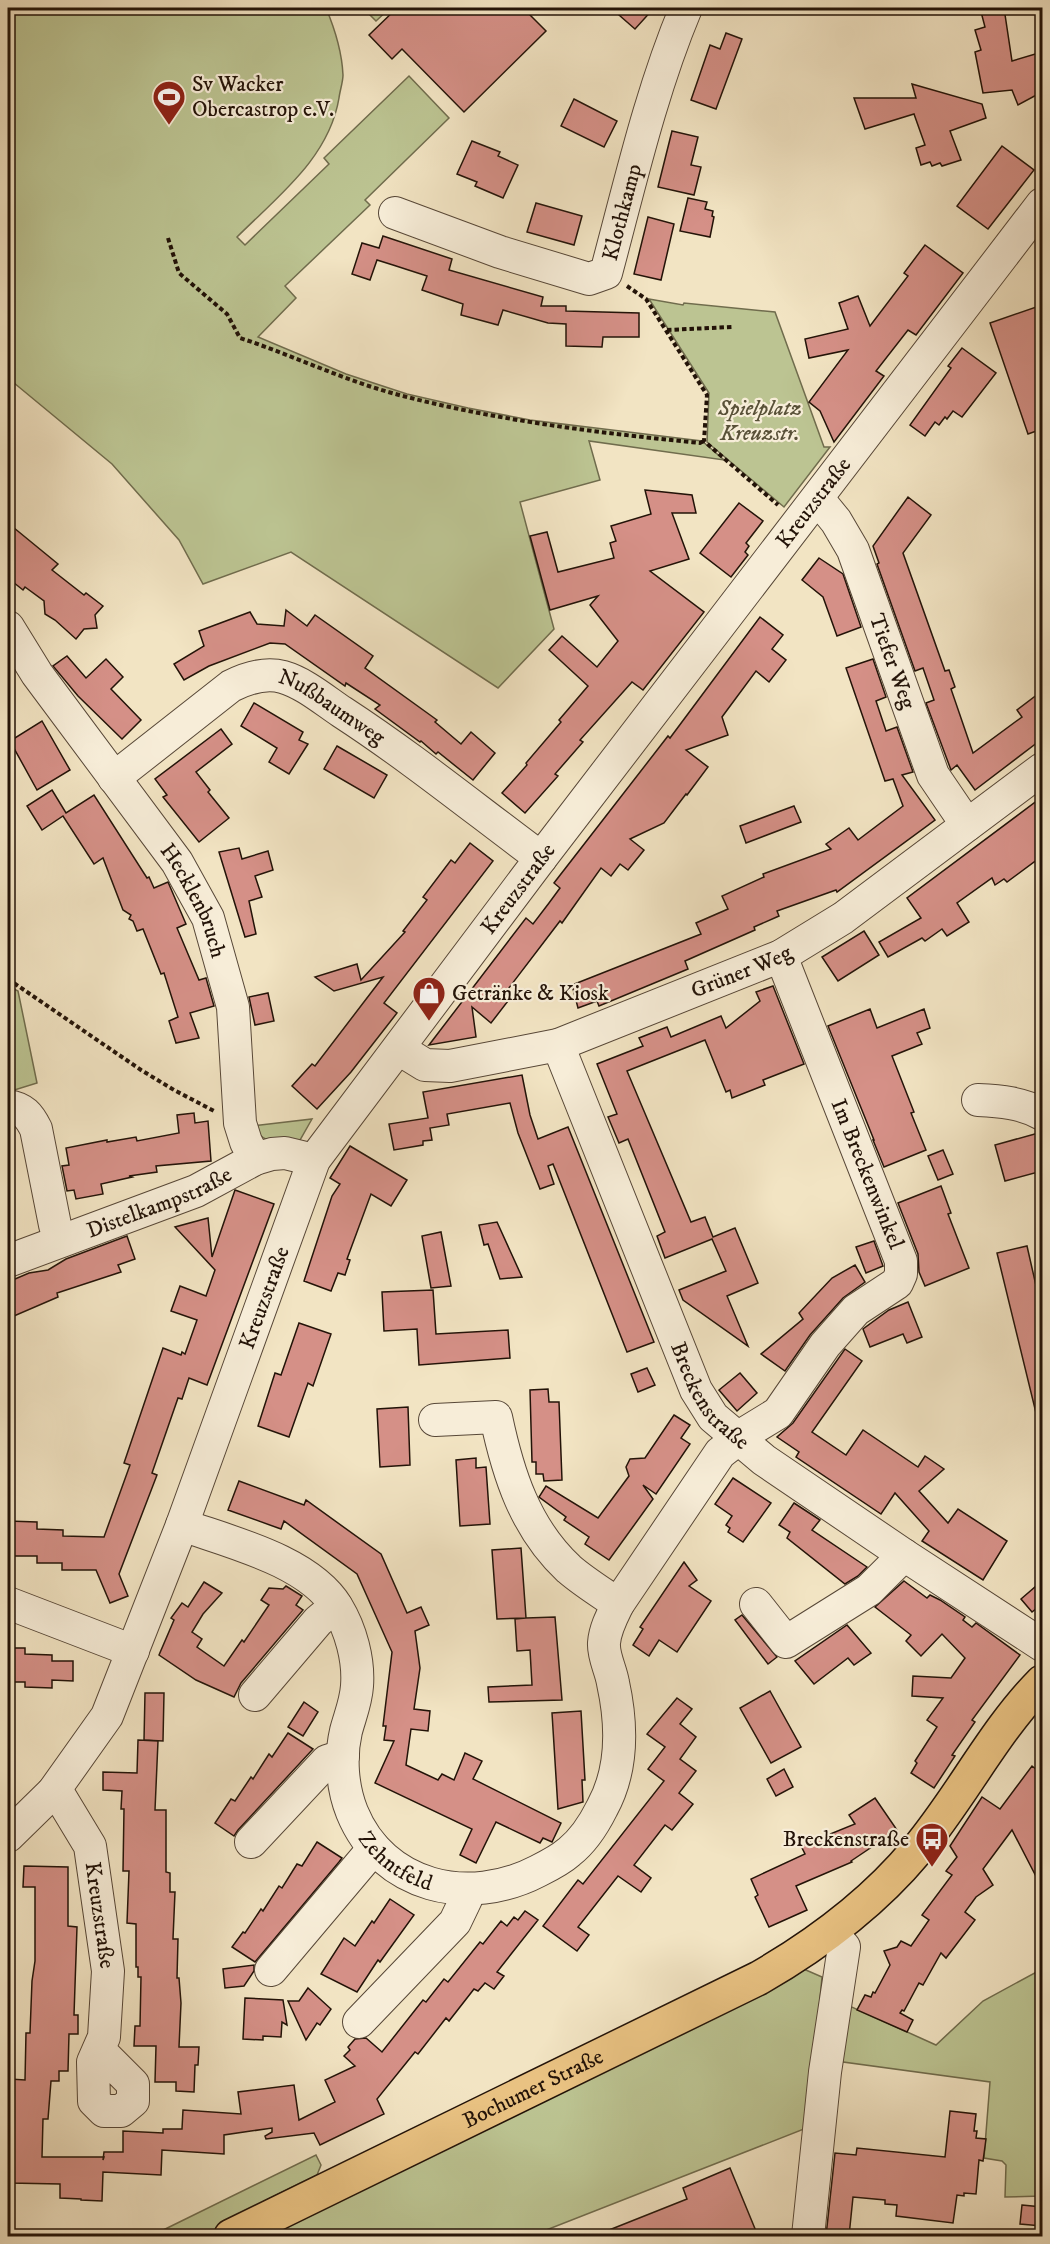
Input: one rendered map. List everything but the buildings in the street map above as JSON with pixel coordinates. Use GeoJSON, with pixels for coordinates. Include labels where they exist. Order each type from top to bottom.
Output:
{"type":"FeatureCollection","features":[{"type":"Feature","properties":{"kind":"main road","name":"Bochumer Straße"},"geometry":{"type":"LineString","coordinates":[[231,2236],[759,1978],[831,1932],[888,1881],[918,1850],[1001,1730],[1042,1682]]}},
{"type":"Feature","properties":{"kind":"street","name":"Klothkamp"},"geometry":{"type":"LineString","coordinates":[[395,213],[500,252],[589,279],[606,273],[651,100],[667,52],[686,8]]}},
{"type":"Feature","properties":{"kind":"street","name":"Kreuzstraße"},"geometry":{"type":"LineString","coordinates":[[8,1836],[53,1792],[107,1716],[182,1525],[314,1160],[541,858],[1042,204]]}},
{"type":"Feature","properties":{"kind":"street","name":"Tiefer Weg"},"geometry":{"type":"LineString","coordinates":[[818,498],[836,521],[853,550],[933,775],[967,825]]}},
{"type":"Feature","properties":{"kind":"street","name":"Hecklenbruch"},"geometry":{"type":"LineString","coordinates":[[8,627],[37,674],[177,862],[208,918],[233,1007],[240,1123],[255,1159]]}},
{"type":"Feature","properties":{"kind":"street","name":"Nußbaumweg"},"geometry":{"type":"LineString","coordinates":[[114,778],[231,686],[247,678],[264,675],[282,676],[298,683],[377,735],[541,858]]}},
{"type":"Feature","properties":{"kind":"street","name":"Grüner Weg"},"geometry":{"type":"LineString","coordinates":[[399,1049],[424,1065],[450,1066],[558,1046],[781,956],[843,918],[1042,768]]}},
{"type":"Feature","properties":{"kind":"street","name":"Im Breckenwinkel"},"geometry":{"type":"LineString","coordinates":[[738,1439],[778,1413],[825,1345],[856,1310],[897,1283],[902,1267],[781,956]]}},
{"type":"Feature","properties":{"kind":"street","name":"Breckenstraße"},"geometry":{"type":"LineString","coordinates":[[558,1046],[696,1390],[713,1417],[764,1460],[1042,1645]]}},
{"type":"Feature","properties":{"kind":"street"},"geometry":{"type":"LineString","coordinates":[[978,1100],[1003,1101],[1028,1106],[1042,1114]]}},
{"type":"Feature","properties":{"kind":"street","name":"Distelkampstraße"},"geometry":{"type":"LineString","coordinates":[[8,1106],[18,1108],[29,1116],[36,1129],[60,1241]]}},
{"type":"Feature","properties":{"kind":"street"},"geometry":{"type":"LineString","coordinates":[[255,1159],[285,1153],[314,1160]]}},
{"type":"Feature","properties":{"kind":"street","name":"Distelkampstraße"},"geometry":{"type":"LineString","coordinates":[[8,1261],[196,1191],[255,1159]]}},
{"type":"Feature","properties":{"kind":"street"},"geometry":{"type":"LineString","coordinates":[[435,1420],[496,1417],[506,1460],[519,1499],[543,1540],[570,1569],[618,1604]]}},
{"type":"Feature","properties":{"kind":"street","name":"Zehntfeld"},"geometry":{"type":"LineString","coordinates":[[182,1525],[279,1560],[312,1580],[336,1606],[350,1633],[356,1663],[357,1687],[343,1756],[344,1783],[352,1812],[362,1831],[375,1848],[406,1874],[427,1883],[448,1888],[493,1888],[528,1877],[570,1852],[589,1830],[603,1807],[617,1765],[620,1736],[618,1708],[604,1644],[608,1626],[618,1604],[720,1453],[738,1439]]}},
{"type":"Feature","properties":{"kind":"street"},"geometry":{"type":"LineString","coordinates":[[756,1604],[786,1642],[869,1590],[904,1555]]}},
{"type":"Feature","properties":{"kind":"street"},"geometry":{"type":"LineString","coordinates":[[8,1603],[133,1651]]}},
{"type":"Feature","properties":{"kind":"street"},"geometry":{"type":"LineString","coordinates":[[255,1695],[318,1621],[336,1606]]}},
{"type":"Feature","properties":{"kind":"street"},"geometry":{"type":"LineString","coordinates":[[251,1842],[327,1761],[343,1756]]}},
{"type":"Feature","properties":{"kind":"street","name":"Kreuzstraße"},"geometry":{"type":"LineString","coordinates":[[53,1792],[61,1798],[90,1846],[108,1971],[104,2037],[99,2049]]}},
{"type":"Feature","properties":{"kind":"street"},"geometry":{"type":"LineString","coordinates":[[271,1970],[375,1848]]}},
{"type":"Feature","properties":{"kind":"street"},"geometry":{"type":"LineString","coordinates":[[359,2022],[455,1923],[469,1889]]}},
{"type":"Feature","properties":{"kind":"street"},"geometry":{"type":"LineString","coordinates":[[808,2236],[825,2072],[844,1947],[831,1932]]}},
{"type":"Feature","properties":{"kind":"path"},"geometry":{"type":"LineString","coordinates":[[168,238],[179,273],[227,314],[240,338],[356,382],[402,396],[530,423],[630,436],[700,443],[704,441]]}},
{"type":"Feature","properties":{"kind":"path"},"geometry":{"type":"LineString","coordinates":[[606,273],[646,299],[707,395],[704,441]]}},
{"type":"Feature","properties":{"kind":"path"},"geometry":{"type":"LineString","coordinates":[[666,330],[732,327]]}},
{"type":"Feature","properties":{"kind":"path"},"geometry":{"type":"LineString","coordinates":[[704,441],[799,524]]}},
{"type":"Feature","properties":{"kind":"path"},"geometry":{"type":"LineString","coordinates":[[8,979],[174,1090],[240,1123]]}},
{"type":"Feature","properties":{"kind":"green space"},"geometry":{"type":"Polygon","coordinates":[[[8,8],[326,8],[337,40],[343,75],[333,120],[325,139],[300,175],[237,237],[245,245],[329,164],[324,158],[409,76],[449,118],[365,200],[370,205],[285,286],[296,298],[258,337],[346,374],[407,394],[530,420],[702,441],[724,460],[589,441],[600,480],[520,502],[554,629],[498,688],[291,552],[203,584],[179,540],[112,464],[8,378],[8,8]]]}},
{"type":"Feature","properties":{"kind":"green space"},"geometry":{"type":"Polygon","coordinates":[[[363,8],[390,8],[376,21],[363,8]]]}},
{"type":"Feature","properties":{"kind":"green space","name":"Spielplatz Kreuzstr."},"geometry":{"type":"Polygon","coordinates":[[[649,299],[683,305],[684,303],[775,312],[824,447],[830,447],[784,507],[707,442],[709,393],[649,299]]]}},
{"type":"Feature","properties":{"kind":"green space"},"geometry":{"type":"Polygon","coordinates":[[[8,986],[18,991],[37,1083],[8,1092],[8,986]]]}},
{"type":"Feature","properties":{"kind":"green space"},"geometry":{"type":"Polygon","coordinates":[[[312,1119],[300,1140],[285,1142],[267,1140],[251,1126],[312,1119]]]}},
{"type":"Feature","properties":{"kind":"green space"},"geometry":{"type":"Polygon","coordinates":[[[799,1967],[822,1977],[814,2065],[804,2129],[531,2236],[259,2236],[799,1967]]]}},
{"type":"Feature","properties":{"kind":"green space"},"geometry":{"type":"Polygon","coordinates":[[[1042,1969],[1042,2196],[1005,2197],[1006,2165],[1002,2161],[984,2158],[990,2082],[836,2061],[843,2003],[936,2045],[983,2001],[1042,1969]]]}},
{"type":"Feature","properties":{"kind":"green space"},"geometry":{"type":"Polygon","coordinates":[[[316,2155],[321,2165],[317,2175],[264,2201],[260,2208],[203,2236],[151,2236],[316,2155]]]}},
{"type":"Feature","properties":{"kind":"place","name":"Sv Wacker Obercastrop e.V."},"geometry":{"type":"Point","coordinates":[169,126]}},
{"type":"Feature","properties":{"kind":"place","name":"Getränke & Kiosk"},"geometry":{"type":"Point","coordinates":[429,1022]}},
{"type":"Feature","properties":{"kind":"place","name":"Breckenstraße"},"geometry":{"type":"Point","coordinates":[932,1868]}}]}
